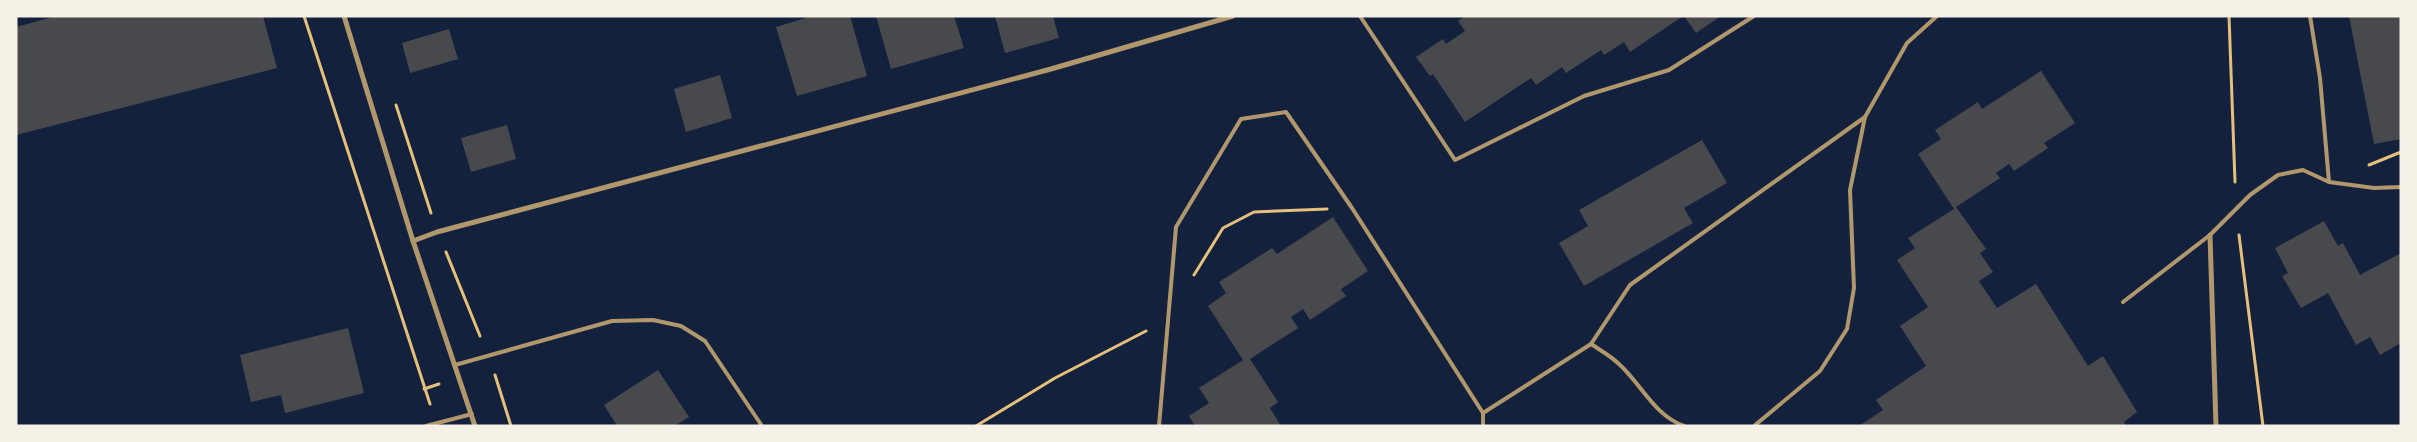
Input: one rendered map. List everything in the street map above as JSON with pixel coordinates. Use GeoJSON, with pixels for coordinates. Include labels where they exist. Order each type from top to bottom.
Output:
{"type":"FeatureCollection","features":[{"type":"Feature","properties":{"kind":"street"},"geometry":{"type":"LineString","coordinates":[[344,16],[413,241],[475,426]]}},
{"type":"Feature","properties":{"kind":"street"},"geometry":{"type":"LineString","coordinates":[[413,241],[438,232],[1051,69],[1234,16]]}},
{"type":"Feature","properties":{"kind":"street"},"geometry":{"type":"LineString","coordinates":[[2210,235],[2216,426]]}},
{"type":"Feature","properties":{"kind":"lane"},"geometry":{"type":"LineString","coordinates":[[1360,16],[1455,160],[1584,96],[1669,70],[1754,16]]}},
{"type":"Feature","properties":{"kind":"lane"},"geometry":{"type":"LineString","coordinates":[[1754,426],[1820,371],[1847,329],[1854,288],[1850,190],[1865,117],[1907,43],[1937,16]]}},
{"type":"Feature","properties":{"kind":"lane"},"geometry":{"type":"LineString","coordinates":[[2310,16],[2320,78],[2329,182]]}},
{"type":"Feature","properties":{"kind":"lane"},"geometry":{"type":"LineString","coordinates":[[1159,426],[1176,227],[1240,120],[1286,112],[1352,208],[1483,413],[1483,426]]}},
{"type":"Feature","properties":{"kind":"lane"},"geometry":{"type":"LineString","coordinates":[[1483,413],[1590,344],[1630,285],[1865,117]]}},
{"type":"Feature","properties":{"kind":"lane"},"geometry":{"type":"LineString","coordinates":[[2124,302],[2210,235],[2250,195],[2278,175],[2304,170],[2329,182],[2374,188],[2401,187]]}},
{"type":"Feature","properties":{"kind":"lane"},"geometry":{"type":"LineString","coordinates":[[455,365],[612,321],[662,322],[681,326],[705,342],[762,426]]}},
{"type":"Feature","properties":{"kind":"lane"},"geometry":{"type":"LineString","coordinates":[[1590,344],[1619,364],[1651,402],[1673,422],[1684,426]]}},
{"type":"Feature","properties":{"kind":"lane"},"geometry":{"type":"LineString","coordinates":[[426,426],[472,414]]}},
{"type":"Feature","properties":{"kind":"path"},"geometry":{"type":"LineString","coordinates":[[304,16],[412,352],[437,422]]}},
{"type":"Feature","properties":{"kind":"building"},"geometry":{"type":"Polygon","coordinates":[[[56,16],[263,16],[277,68],[16,135],[16,27],[56,16]]]}},
{"type":"Feature","properties":{"kind":"building"},"geometry":{"type":"Polygon","coordinates":[[[812,16],[850,16],[867,76],[797,96],[776,27],[812,16]]]}},
{"type":"Feature","properties":{"kind":"building"},"geometry":{"type":"Polygon","coordinates":[[[876,16],[954,16],[964,48],[891,69],[876,16]]]}},
{"type":"Feature","properties":{"kind":"building"},"geometry":{"type":"Polygon","coordinates":[[[995,16],[1053,16],[1059,38],[1005,53],[995,16]]]}},
{"type":"Feature","properties":{"kind":"building"},"geometry":{"type":"Polygon","coordinates":[[[1466,16],[1683,16],[1630,52],[1624,42],[1604,55],[1601,50],[1566,73],[1562,67],[1536,85],[1531,78],[1465,122],[1433,74],[1430,76],[1416,57],[1443,39],[1446,44],[1465,31],[1458,21],[1466,16]]]}},
{"type":"Feature","properties":{"kind":"building"},"geometry":{"type":"Polygon","coordinates":[[[1684,16],[1721,16],[1696,33],[1684,16]]]}},
{"type":"Feature","properties":{"kind":"building"},"geometry":{"type":"Polygon","coordinates":[[[2349,16],[2401,16],[2401,139],[2374,144],[2349,16]]]}},
{"type":"Feature","properties":{"kind":"building"},"geometry":{"type":"Polygon","coordinates":[[[449,29],[458,59],[410,73],[402,43],[449,29]]]}},
{"type":"Feature","properties":{"kind":"building"},"geometry":{"type":"Polygon","coordinates":[[[2041,71],[2075,123],[2044,143],[2048,148],[2014,171],[2009,164],[1996,173],[2000,178],[1956,207],[1986,249],[1980,253],[1993,272],[1979,281],[1997,308],[2036,284],[2088,366],[2103,356],[2137,412],[2124,422],[2127,426],[1859,426],[1883,410],[1876,400],[1926,366],[1900,326],[1928,307],[1897,260],[1915,248],[1908,238],[1954,209],[1918,154],[1941,139],[1935,130],[1978,102],[1982,109],[2041,71]]]}},
{"type":"Feature","properties":{"kind":"building"},"geometry":{"type":"Polygon","coordinates":[[[720,75],[732,118],[686,132],[674,89],[720,75]]]}},
{"type":"Feature","properties":{"kind":"building"},"geometry":{"type":"Polygon","coordinates":[[[507,125],[516,159],[471,172],[461,138],[507,125]]]}},
{"type":"Feature","properties":{"kind":"building"},"geometry":{"type":"Polygon","coordinates":[[[1702,140],[1727,183],[1684,208],[1693,223],[1584,286],[1559,243],[1588,226],[1579,210],[1702,140]]]}},
{"type":"Feature","properties":{"kind":"building"},"geometry":{"type":"Polygon","coordinates":[[[1333,217],[1368,271],[1341,289],[1346,296],[1310,320],[1303,309],[1291,317],[1298,328],[1250,359],[1278,402],[1270,408],[1281,426],[1195,426],[1189,416],[1209,403],[1199,388],[1243,360],[1208,306],[1226,293],[1219,282],[1272,248],[1277,254],[1333,217]]]}},
{"type":"Feature","properties":{"kind":"building"},"geometry":{"type":"Polygon","coordinates":[[[2324,221],[2338,246],[2343,243],[2360,275],[2401,253],[2401,343],[2380,355],[2370,337],[2356,345],[2328,293],[2301,308],[2282,276],[2288,273],[2275,248],[2324,221]]]}},
{"type":"Feature","properties":{"kind":"building"},"geometry":{"type":"Polygon","coordinates":[[[348,328],[364,393],[285,413],[281,395],[251,402],[240,355],[348,328]]]}},
{"type":"Feature","properties":{"kind":"building"},"geometry":{"type":"Polygon","coordinates":[[[658,370],[689,417],[675,426],[613,426],[616,424],[604,405],[658,370]]]}}]}
